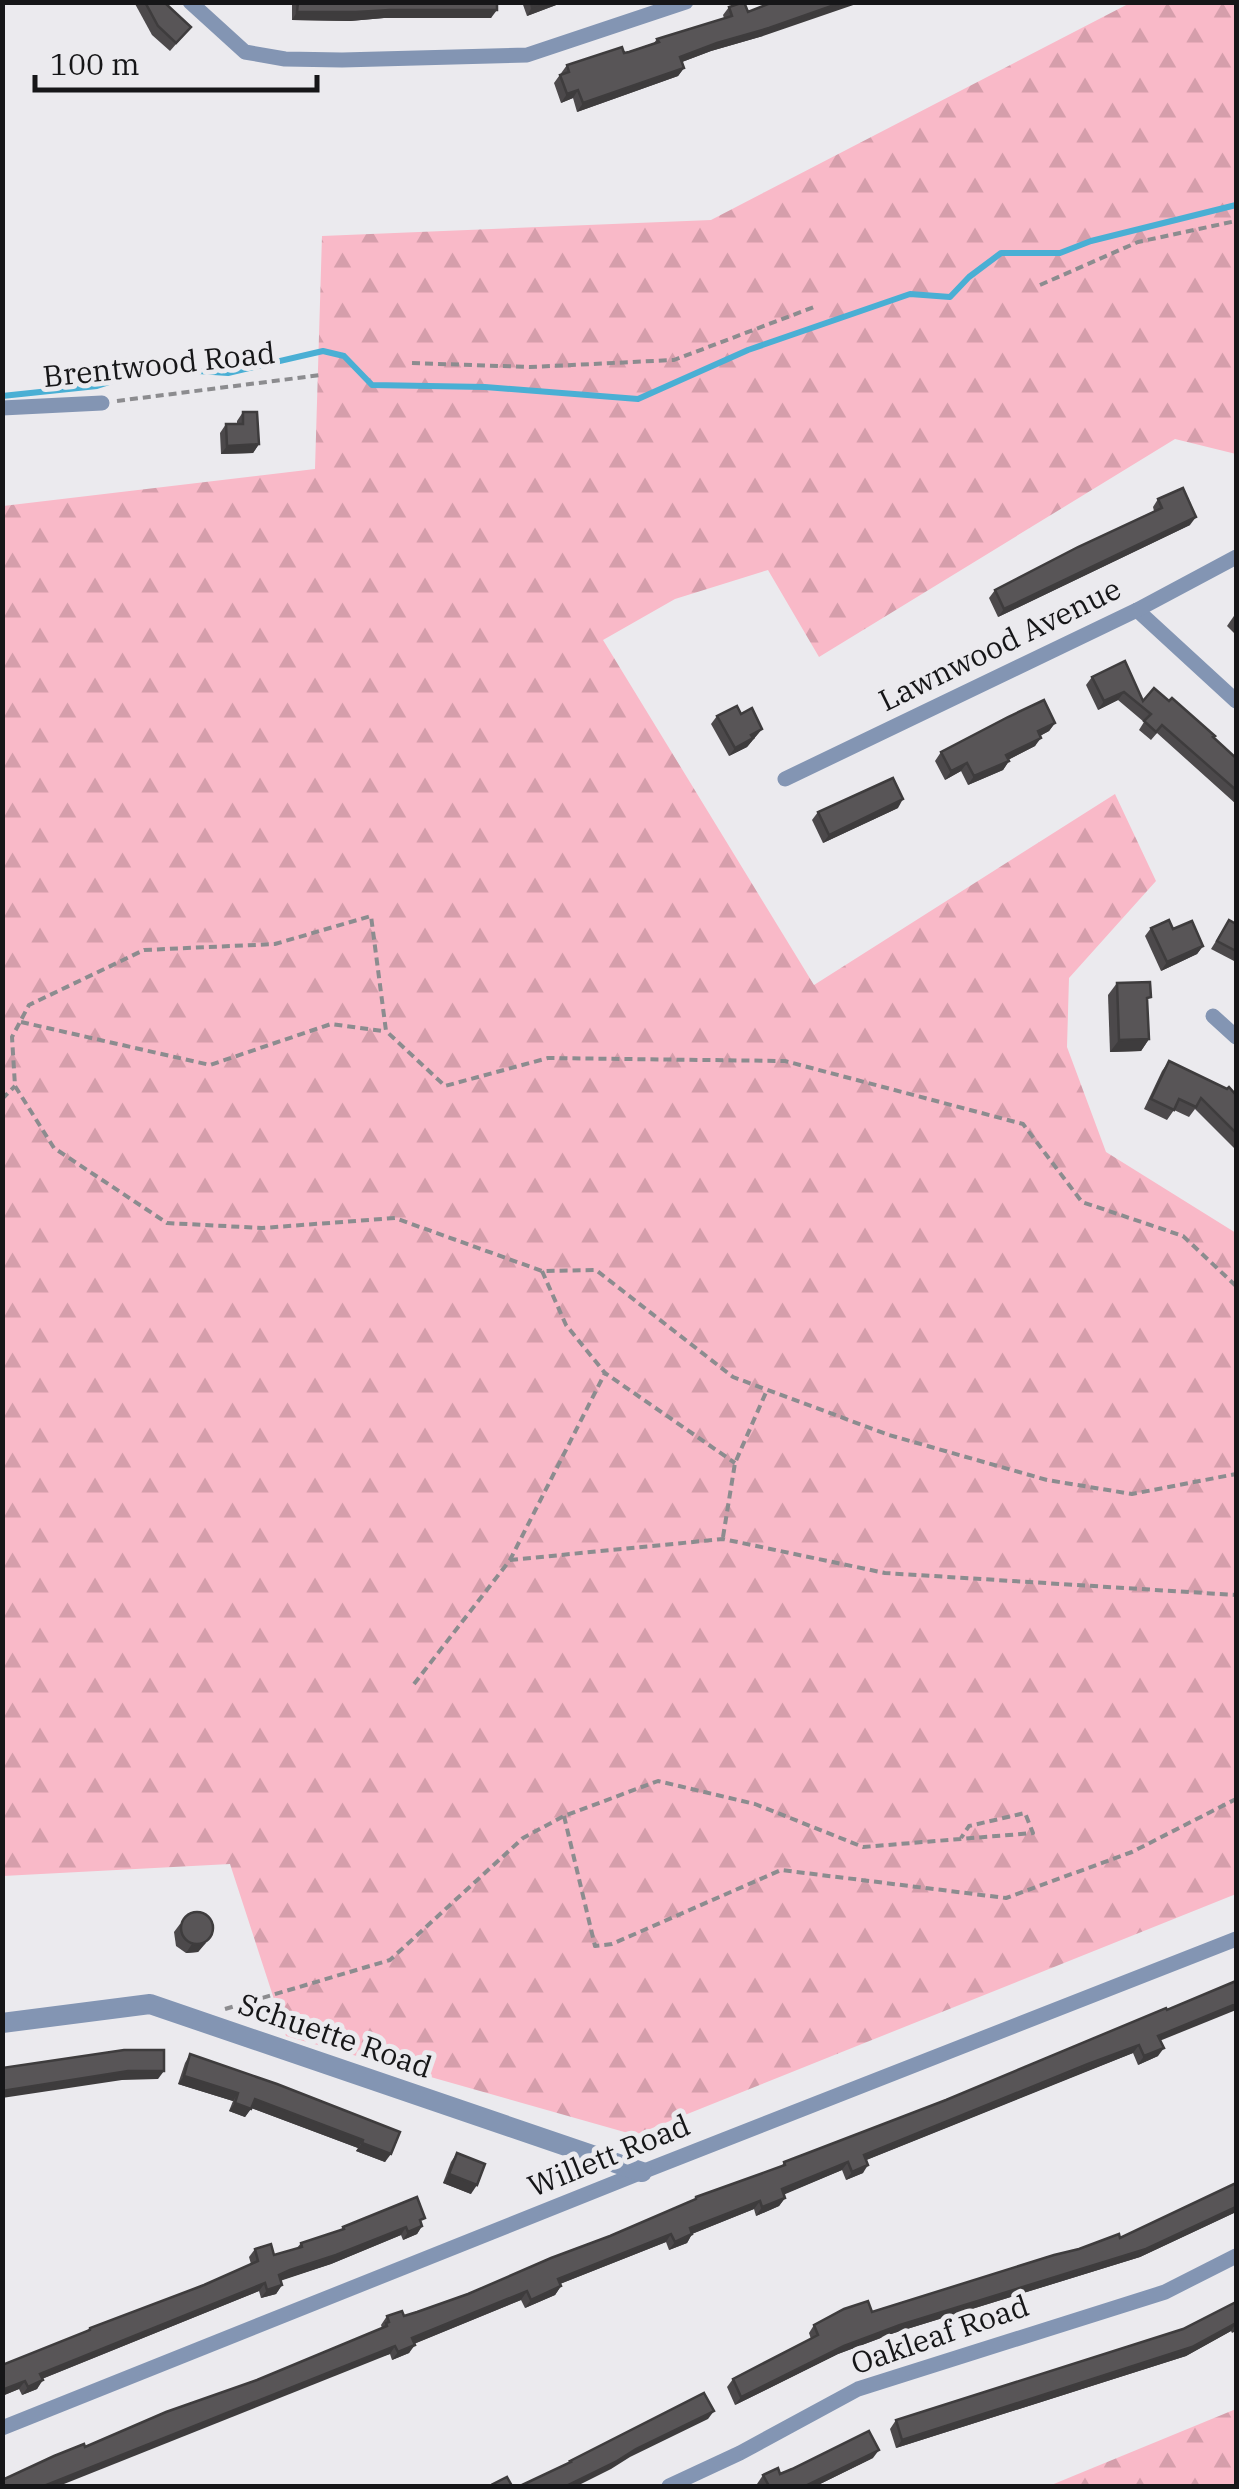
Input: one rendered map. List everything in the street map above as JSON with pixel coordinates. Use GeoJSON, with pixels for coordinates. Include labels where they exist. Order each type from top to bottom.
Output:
{"type":"FeatureCollection","features":[{"type":"Feature","properties":{"kind":"street"},"geometry":{"type":"LineString","coordinates":[[190,2],[245,52],[285,59],[342,60],[527,55],[686,2]]}},
{"type":"Feature","properties":{"kind":"street","name":"Brentwood Road"},"geometry":{"type":"LineString","coordinates":[[2,408],[102,403]]}},
{"type":"Feature","properties":{"kind":"street","name":"Lawnwood Avenue"},"geometry":{"type":"LineString","coordinates":[[785,779],[1137,610],[1236,557]]}},
{"type":"Feature","properties":{"kind":"street"},"geometry":{"type":"LineString","coordinates":[[1137,610],[1236,701]]}},
{"type":"Feature","properties":{"kind":"street"},"geometry":{"type":"LineString","coordinates":[[1213,1016],[1236,1037]]}},
{"type":"Feature","properties":{"kind":"street","name":"Willett Road"},"geometry":{"type":"LineString","coordinates":[[2,2428],[1236,1939]]}},
{"type":"Feature","properties":{"kind":"street","name":"Schuette Road"},"geometry":{"type":"LineString","coordinates":[[2,2023],[150,2004],[642,2172]]}},
{"type":"Feature","properties":{"kind":"street","name":"Oakleaf Road"},"geometry":{"type":"LineString","coordinates":[[669,2486],[740,2454],[858,2389],[1166,2292],[1236,2256]]}},
{"type":"Feature","properties":{"kind":"path"},"geometry":{"type":"LineString","coordinates":[[1040,285],[1138,242],[1236,221]]}},
{"type":"Feature","properties":{"kind":"path"},"geometry":{"type":"LineString","coordinates":[[412,363],[530,366],[674,360],[814,307]]}},
{"type":"Feature","properties":{"kind":"path","name":"Brentwood Road"},"geometry":{"type":"LineString","coordinates":[[102,403],[321,375]]}},
{"type":"Feature","properties":{"kind":"path"},"geometry":{"type":"LineString","coordinates":[[386,1031],[371,916],[275,944],[144,950],[29,1005],[12,1037],[15,1086],[54,1148],[167,1223],[262,1228],[395,1218],[542,1270],[596,1270],[733,1377],[889,1435],[1046,1480],[1132,1494],[1236,1474]]}},
{"type":"Feature","properties":{"kind":"path"},"geometry":{"type":"LineString","coordinates":[[20,1022],[210,1065],[331,1024],[386,1031],[445,1086],[548,1058],[786,1061],[1022,1124],[1082,1202],[1183,1236],[1236,1286]]}},
{"type":"Feature","properties":{"kind":"path"},"geometry":{"type":"LineString","coordinates":[[2,1099],[15,1086]]}},
{"type":"Feature","properties":{"kind":"path"},"geometry":{"type":"LineString","coordinates":[[542,1270],[566,1325],[605,1373],[735,1463]]}},
{"type":"Feature","properties":{"kind":"path"},"geometry":{"type":"LineString","coordinates":[[414,1684],[510,1560],[605,1373]]}},
{"type":"Feature","properties":{"kind":"path"},"geometry":{"type":"LineString","coordinates":[[722,1539],[735,1463],[767,1390]]}},
{"type":"Feature","properties":{"kind":"path"},"geometry":{"type":"LineString","coordinates":[[510,1560],[722,1539],[885,1573],[1236,1595]]}},
{"type":"Feature","properties":{"kind":"path"},"geometry":{"type":"LineString","coordinates":[[192,2018],[390,1960],[523,1838],[564,1816],[658,1781],[755,1804],[862,1847],[1033,1833],[1024,1814],[970,1826],[961,1838]]}},
{"type":"Feature","properties":{"kind":"path"},"geometry":{"type":"LineString","coordinates":[[564,1816],[595,1946],[612,1944],[780,1870],[1006,1898],[1132,1852],[1236,1799]]}},
{"type":"Feature","properties":{"kind":"green space"},"geometry":{"type":"Polygon","coordinates":[[[1130,3],[1236,3],[1236,454],[1175,439],[819,657],[768,570],[675,599],[603,640],[814,985],[1115,794],[1156,881],[1069,978],[1067,1047],[1106,1152],[1236,1233],[1236,1894],[635,2135],[286,2036],[230,1864],[3,1876],[3,506],[315,469],[322,236],[711,220],[1130,3]]]}},
{"type":"Feature","properties":{"kind":"green space"},"geometry":{"type":"Polygon","coordinates":[[[1236,2409],[1236,2486],[1049,2486],[1061,2481],[1236,2409]]]}},
{"type":"Feature","properties":{"kind":"building"},"geometry":{"type":"Polygon","coordinates":[[[145,2],[164,2],[191,27],[176,43],[158,26],[145,2]]]}},
{"type":"Feature","properties":{"kind":"building"},"geometry":{"type":"Polygon","coordinates":[[[298,2],[497,2],[497,10],[297,12],[298,2]]]}},
{"type":"Feature","properties":{"kind":"building"},"geometry":{"type":"Polygon","coordinates":[[[744,2],[748,12],[773,2],[843,2],[680,57],[684,68],[583,103],[578,90],[567,94],[560,75],[569,72],[567,65],[622,47],[624,53],[659,42],[657,39],[732,16],[729,7],[744,2]]]}},
{"type":"Feature","properties":{"kind":"building"},"geometry":{"type":"Polygon","coordinates":[[[243,412],[257,412],[259,444],[227,446],[226,424],[243,424],[243,412]]]}},
{"type":"Feature","properties":{"kind":"building"},"geometry":{"type":"Polygon","coordinates":[[[1183,488],[1196,517],[1004,609],[995,590],[1162,508],[1158,499],[1183,488]]]}},
{"type":"Feature","properties":{"kind":"building"},"geometry":{"type":"Polygon","coordinates":[[[1125,661],[1143,701],[1154,688],[1169,701],[1172,698],[1236,758],[1236,790],[1162,725],[1156,732],[1144,721],[1151,714],[1124,692],[1104,701],[1092,677],[1125,661]]]}},
{"type":"Feature","properties":{"kind":"building"},"geometry":{"type":"Polygon","coordinates":[[[1044,700],[1055,723],[1038,731],[1041,738],[1006,755],[1009,761],[974,776],[967,763],[951,771],[941,752],[1044,700]]]}},
{"type":"Feature","properties":{"kind":"building"},"geometry":{"type":"Polygon","coordinates":[[[737,706],[741,714],[752,708],[762,729],[735,748],[717,716],[737,706]]]}},
{"type":"Feature","properties":{"kind":"building"},"geometry":{"type":"Polygon","coordinates":[[[893,778],[903,799],[829,835],[818,812],[893,778]]]}},
{"type":"Feature","properties":{"kind":"building"},"geometry":{"type":"Polygon","coordinates":[[[1169,920],[1173,929],[1192,921],[1203,946],[1167,962],[1151,928],[1169,920]]]}},
{"type":"Feature","properties":{"kind":"building"},"geometry":{"type":"Polygon","coordinates":[[[1229,920],[1236,924],[1236,951],[1217,941],[1229,920]]]}},
{"type":"Feature","properties":{"kind":"building"},"geometry":{"type":"Polygon","coordinates":[[[1150,982],[1149,1039],[1119,1040],[1117,983],[1150,982]]]}},
{"type":"Feature","properties":{"kind":"building"},"geometry":{"type":"Polygon","coordinates":[[[1169,1061],[1229,1087],[1236,1095],[1236,1133],[1201,1098],[1196,1107],[1179,1099],[1174,1110],[1151,1099],[1169,1061]]]}},
{"type":"Feature","properties":{"kind":"building"},"geometry":{"type":"Polygon","coordinates":[[[197,1912],[208,1917],[213,1928],[208,1939],[197,1944],[186,1939],[181,1928],[186,1917],[197,1912]]]}},
{"type":"Feature","properties":{"kind":"building"},"geometry":{"type":"Polygon","coordinates":[[[1236,1981],[1236,2004],[1158,2036],[1164,2048],[1144,2056],[1139,2045],[1088,2064],[864,2155],[868,2165],[852,2172],[848,2162],[782,2189],[785,2198],[762,2207],[760,2201],[690,2228],[692,2234],[675,2242],[671,2234],[558,2279],[561,2286],[531,2300],[527,2291],[412,2338],[415,2345],[398,2352],[395,2346],[44,2486],[2,2486],[2,2480],[54,2456],[257,2380],[387,2326],[387,2316],[402,2311],[404,2316],[468,2294],[696,2197],[785,2165],[784,2162],[1236,1981]]]}},
{"type":"Feature","properties":{"kind":"building"},"geometry":{"type":"Polygon","coordinates":[[[124,2050],[164,2050],[164,2071],[128,2071],[2,2091],[2,2068],[124,2050]]]}},
{"type":"Feature","properties":{"kind":"building"},"geometry":{"type":"Polygon","coordinates":[[[190,2054],[400,2132],[391,2154],[255,2099],[251,2109],[235,2103],[238,2093],[184,2076],[190,2054]]]}},
{"type":"Feature","properties":{"kind":"building"},"geometry":{"type":"Polygon","coordinates":[[[457,2153],[485,2164],[477,2185],[449,2174],[457,2153]]]}},
{"type":"Feature","properties":{"kind":"building"},"geometry":{"type":"Polygon","coordinates":[[[1236,2183],[1236,2207],[1146,2249],[900,2325],[844,2346],[741,2397],[733,2379],[818,2335],[814,2325],[844,2309],[868,2301],[872,2312],[1119,2234],[1120,2238],[1236,2183]]]}},
{"type":"Feature","properties":{"kind":"building"},"geometry":{"type":"Polygon","coordinates":[[[417,2197],[425,2218],[420,2220],[422,2226],[408,2232],[406,2227],[290,2270],[279,2275],[282,2285],[267,2290],[265,2283],[40,2374],[43,2380],[28,2387],[25,2381],[2,2390],[2,2365],[258,2261],[255,2249],[271,2244],[274,2255],[302,2247],[301,2243],[417,2197]]]}},
{"type":"Feature","properties":{"kind":"building"},"geometry":{"type":"Polygon","coordinates":[[[1236,2302],[1236,2323],[1192,2347],[902,2440],[896,2420],[1183,2329],[1236,2302]]]}},
{"type":"Feature","properties":{"kind":"building"},"geometry":{"type":"Polygon","coordinates":[[[704,2393],[714,2411],[617,2461],[566,2486],[520,2486],[571,2462],[704,2393]]]}},
{"type":"Feature","properties":{"kind":"building"},"geometry":{"type":"Polygon","coordinates":[[[869,2431],[879,2450],[805,2486],[769,2486],[763,2475],[778,2468],[780,2474],[869,2431]]]}},
{"type":"Feature","properties":{"kind":"building"},"geometry":{"type":"Polygon","coordinates":[[[507,2477],[512,2486],[493,2484],[507,2477]]]}},
{"type":"Feature","properties":{"kind":"waterway"},"geometry":{"type":"LineString","coordinates":[[2,396],[97,386],[153,368],[228,373],[323,351],[344,356],[372,385],[485,387],[638,399],[748,350],[910,294],[950,297],[1001,253],[1060,253],[1091,241],[1236,205]]}}]}
